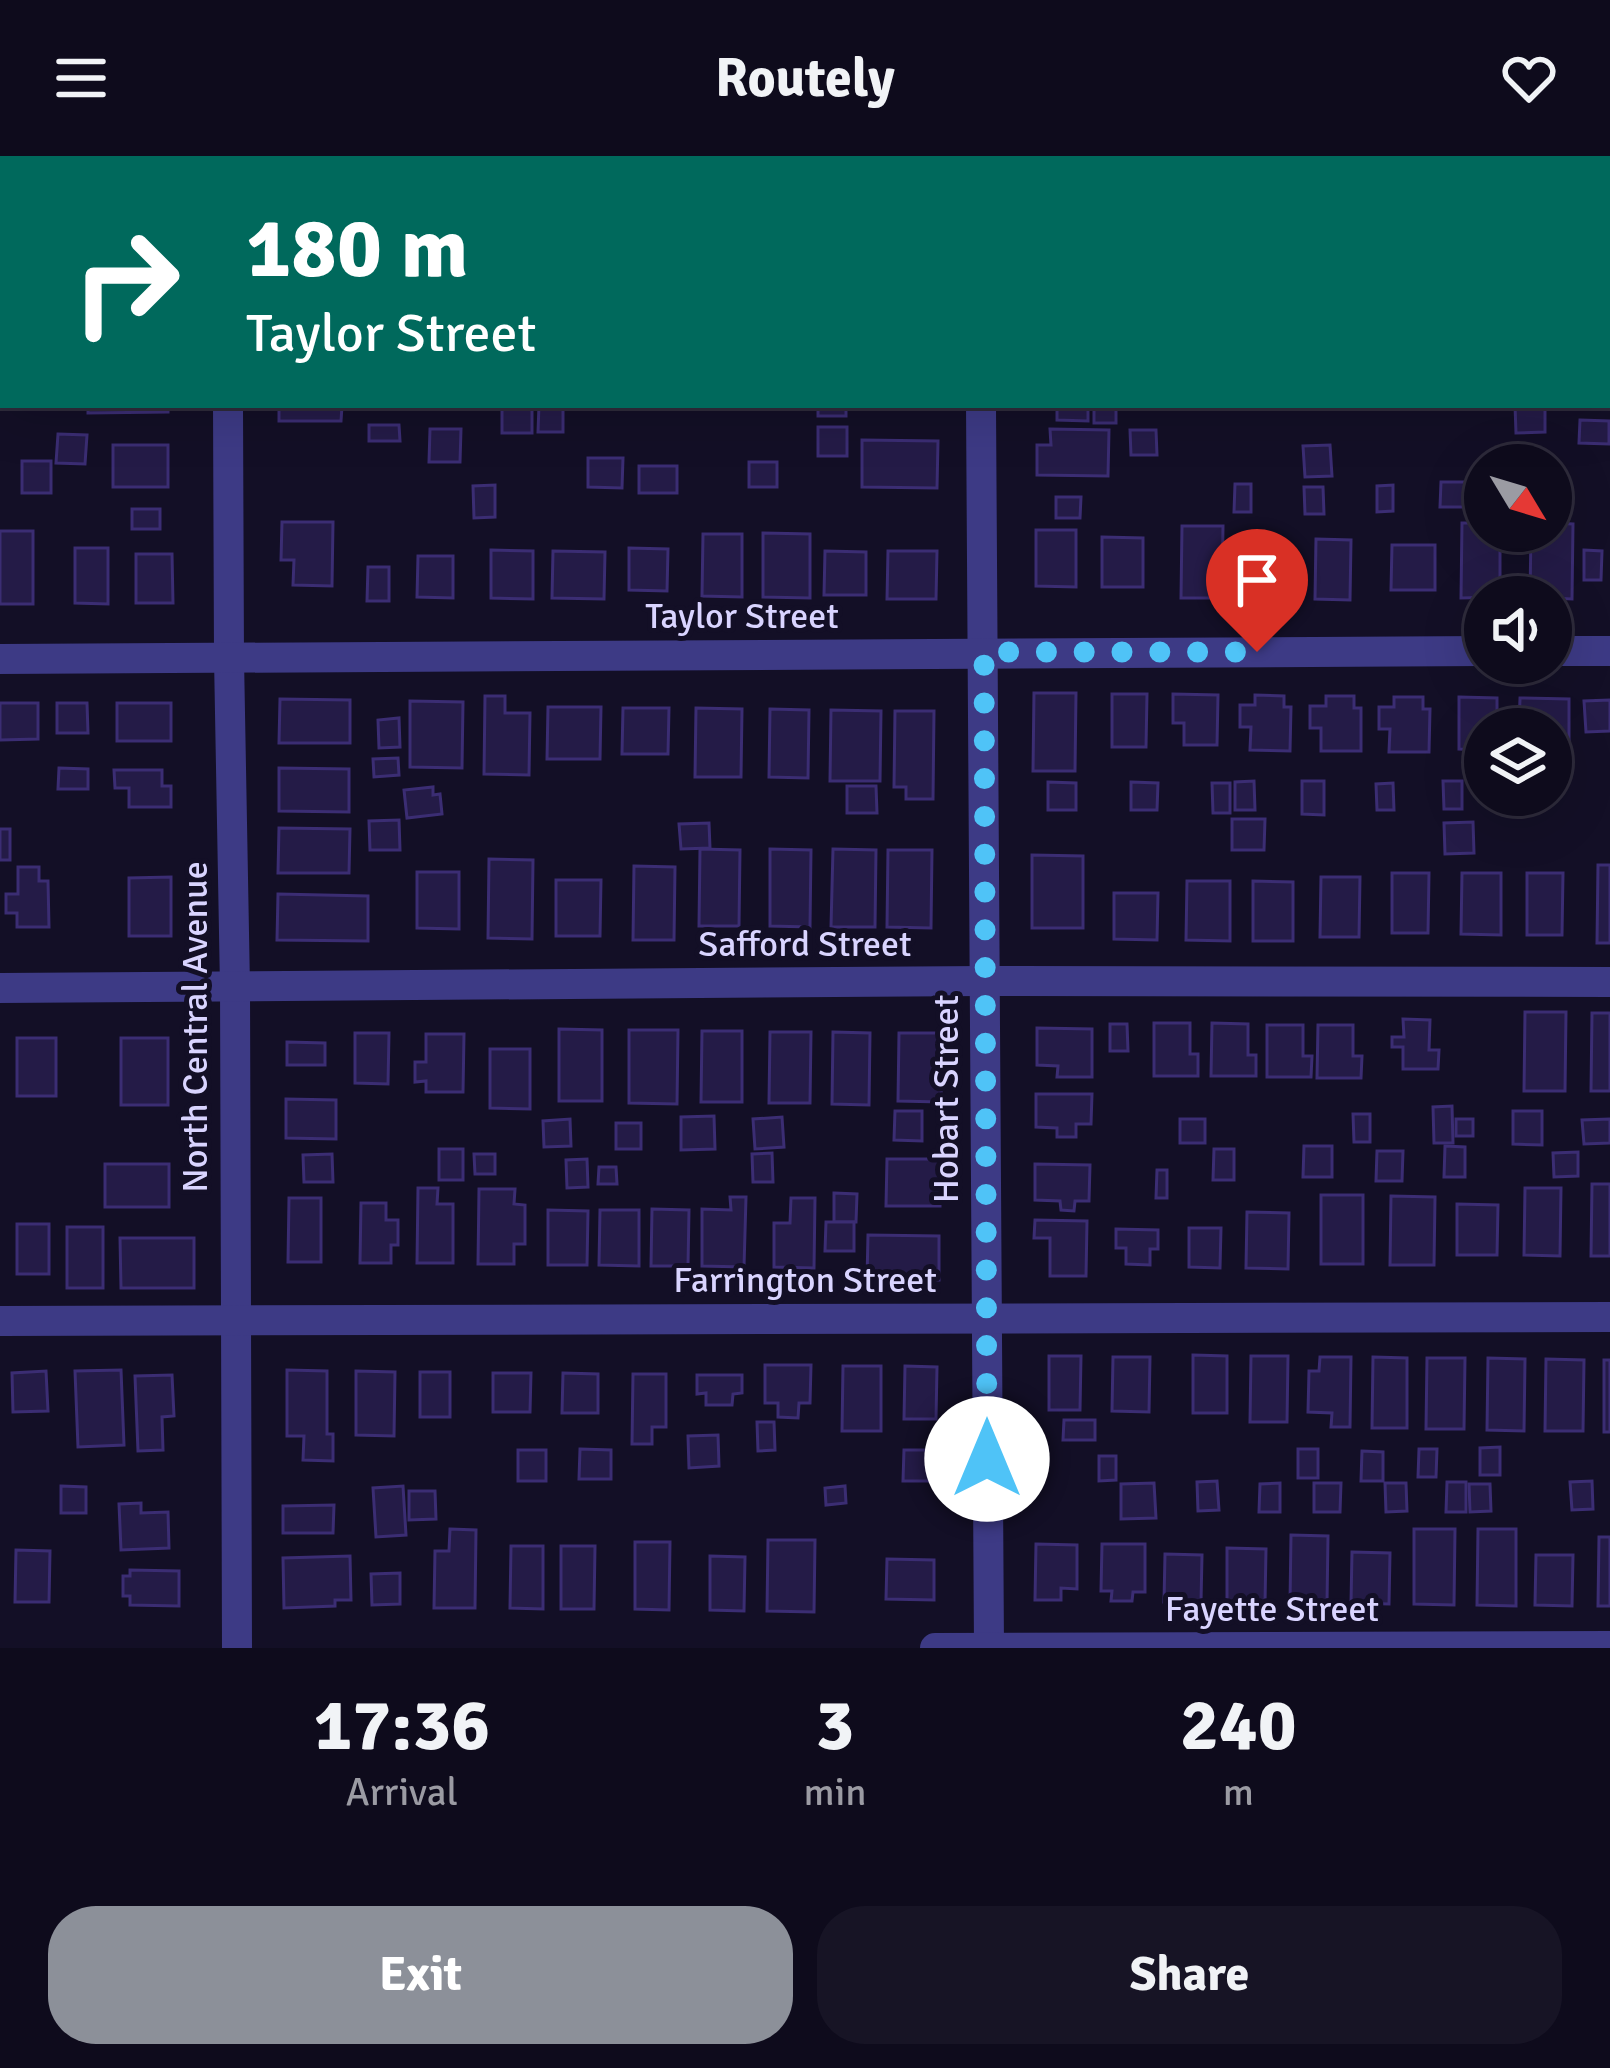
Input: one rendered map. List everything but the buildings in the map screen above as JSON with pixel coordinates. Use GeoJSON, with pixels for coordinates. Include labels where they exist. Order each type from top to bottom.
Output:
{"type":"FeatureCollection","features":[{"type":"Feature","properties":{"kind":"street","name":"North Central Avenue"},"geometry":{"type":"LineString","coordinates":[[228,408],[238,1648]]}},
{"type":"Feature","properties":{"kind":"street","name":"Hobart Street"},"geometry":{"type":"LineString","coordinates":[[981,408],[989,1648]]}},
{"type":"Feature","properties":{"kind":"street","name":"Taylor Street"},"geometry":{"type":"LineString","coordinates":[[0,658],[1464,651]]}},
{"type":"Feature","properties":{"kind":"street"},"geometry":{"type":"LineString","coordinates":[[1572,651],[1610,651]]}},
{"type":"Feature","properties":{"kind":"street","name":"Safford Street"},"geometry":{"type":"LineString","coordinates":[[0,988],[1610,982]]}},
{"type":"Feature","properties":{"kind":"street","name":"Farrington Street"},"geometry":{"type":"LineString","coordinates":[[0,1321],[1610,1317]]}},
{"type":"Feature","properties":{"kind":"street","name":"Fayette Street"},"geometry":{"type":"LineString","coordinates":[[934,1648],[1610,1646]]}},
{"type":"Feature","properties":{"kind":"route"},"geometry":{"type":"LineString","coordinates":[[987,1459],[984,652],[1257,652]]}}]}
